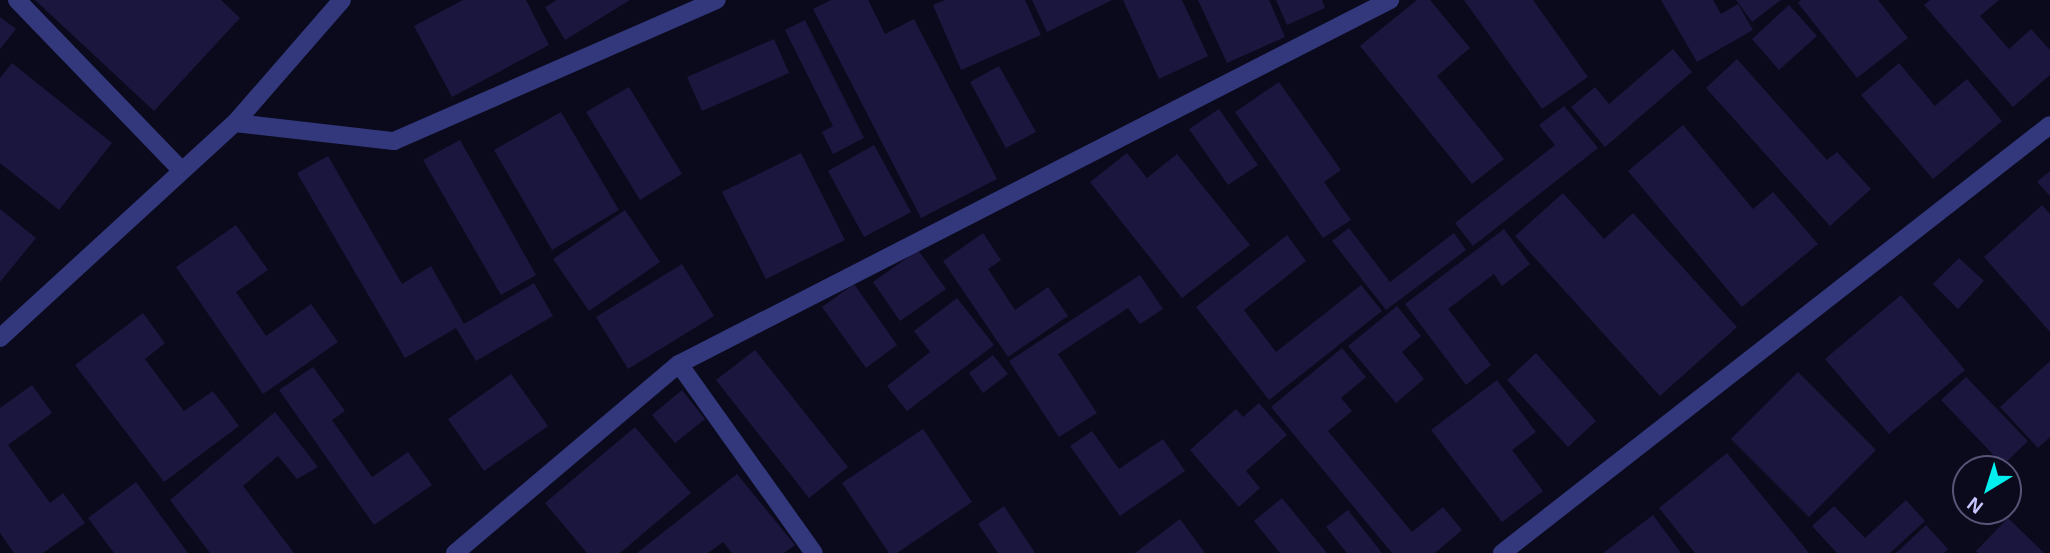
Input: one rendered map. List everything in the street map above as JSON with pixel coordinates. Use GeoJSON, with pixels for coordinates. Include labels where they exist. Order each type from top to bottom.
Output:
{"type":"FeatureCollection","features":[{"type":"Feature","properties":{"kind":"street"},"geometry":{"type":"LineString","coordinates":[[17,0],[181,170]]}},
{"type":"Feature","properties":{"kind":"street"},"geometry":{"type":"LineString","coordinates":[[0,338],[235,123],[342,0]]}},
{"type":"Feature","properties":{"kind":"street"},"geometry":{"type":"LineString","coordinates":[[235,123],[394,141],[716,0]]}},
{"type":"Feature","properties":{"kind":"street"},"geometry":{"type":"LineString","coordinates":[[455,553],[678,364],[1390,0]]}},
{"type":"Feature","properties":{"kind":"street"},"geometry":{"type":"LineString","coordinates":[[1502,553],[2050,125]]}},
{"type":"Feature","properties":{"kind":"street"},"geometry":{"type":"LineString","coordinates":[[678,364],[814,553]]}},
{"type":"Feature","properties":{"kind":"building"},"geometry":{"type":"Polygon","coordinates":[[[35,0],[221,0],[240,18],[154,111],[35,0]]]}},
{"type":"Feature","properties":{"kind":"building"},"geometry":{"type":"Polygon","coordinates":[[[463,0],[526,0],[549,45],[452,97],[414,26],[463,0]]]}},
{"type":"Feature","properties":{"kind":"building"},"geometry":{"type":"Polygon","coordinates":[[[557,0],[630,0],[565,40],[545,7],[557,0]]]}},
{"type":"Feature","properties":{"kind":"building"},"geometry":{"type":"Polygon","coordinates":[[[831,0],[868,0],[885,34],[914,19],[997,179],[921,218],[813,9],[831,0]]]}},
{"type":"Feature","properties":{"kind":"building"},"geometry":{"type":"Polygon","coordinates":[[[945,0],[1025,0],[1041,35],[961,70],[933,5],[945,0]]]}},
{"type":"Feature","properties":{"kind":"building"},"geometry":{"type":"Polygon","coordinates":[[[1032,0],[1112,0],[1047,32],[1032,0]]]}},
{"type":"Feature","properties":{"kind":"building"},"geometry":{"type":"Polygon","coordinates":[[[1123,0],[1182,0],[1208,56],[1159,79],[1123,0]]]}},
{"type":"Feature","properties":{"kind":"building"},"geometry":{"type":"Polygon","coordinates":[[[1198,0],[1269,0],[1285,37],[1227,63],[1198,0]]]}},
{"type":"Feature","properties":{"kind":"building"},"geometry":{"type":"Polygon","coordinates":[[[1276,0],[1322,0],[1325,8],[1287,25],[1276,0]]]}},
{"type":"Feature","properties":{"kind":"building"},"geometry":{"type":"Polygon","coordinates":[[[1417,0],[1430,0],[1470,48],[1437,76],[1504,159],[1472,184],[1360,46],[1417,0]]]}},
{"type":"Feature","properties":{"kind":"building"},"geometry":{"type":"Polygon","coordinates":[[[1464,0],[1533,0],[1588,77],[1542,109],[1464,0]]]}},
{"type":"Feature","properties":{"kind":"building"},"geometry":{"type":"Polygon","coordinates":[[[1661,0],[1713,0],[1721,14],[1738,4],[1753,30],[1697,62],[1661,0]]]}},
{"type":"Feature","properties":{"kind":"building"},"geometry":{"type":"Polygon","coordinates":[[[1736,0],[1781,0],[1752,22],[1736,0]]]}},
{"type":"Feature","properties":{"kind":"building"},"geometry":{"type":"Polygon","coordinates":[[[1801,0],[1878,0],[1908,38],[1857,78],[1798,3],[1801,0]]]}},
{"type":"Feature","properties":{"kind":"building"},"geometry":{"type":"Polygon","coordinates":[[[1930,0],[1999,0],[1980,16],[2009,49],[2031,29],[2050,50],[2050,75],[2013,107],[1924,5],[1930,0]]]}},
{"type":"Feature","properties":{"kind":"building"},"geometry":{"type":"Polygon","coordinates":[[[1789,5],[1817,36],[1779,70],[1752,39],[1789,5]]]}},
{"type":"Feature","properties":{"kind":"building"},"geometry":{"type":"Polygon","coordinates":[[[0,17],[16,29],[0,49],[0,17]]]}},
{"type":"Feature","properties":{"kind":"building"},"geometry":{"type":"Polygon","coordinates":[[[805,20],[864,138],[833,154],[822,132],[833,126],[785,30],[805,20]]]}},
{"type":"Feature","properties":{"kind":"building"},"geometry":{"type":"Polygon","coordinates":[[[774,39],[789,73],[702,111],[687,77],[774,39]]]}},
{"type":"Feature","properties":{"kind":"building"},"geometry":{"type":"Polygon","coordinates":[[[1673,49],[1692,72],[1605,147],[1571,107],[1595,87],[1609,104],[1673,49]]]}},
{"type":"Feature","properties":{"kind":"building"},"geometry":{"type":"Polygon","coordinates":[[[1737,59],[1827,160],[1837,152],[1871,189],[1830,226],[1706,88],[1737,59]]]}},
{"type":"Feature","properties":{"kind":"building"},"geometry":{"type":"Polygon","coordinates":[[[12,63],[112,143],[59,210],[0,163],[0,78],[12,63]]]}},
{"type":"Feature","properties":{"kind":"building"},"geometry":{"type":"Polygon","coordinates":[[[1899,63],[1935,106],[1967,79],[2002,121],[1933,179],[1861,95],[1899,63]]]}},
{"type":"Feature","properties":{"kind":"building"},"geometry":{"type":"Polygon","coordinates":[[[999,66],[1036,132],[1006,148],[970,82],[999,66]]]}},
{"type":"Feature","properties":{"kind":"building"},"geometry":{"type":"Polygon","coordinates":[[[1279,82],[1341,170],[1324,182],[1351,220],[1323,238],[1235,112],[1279,82]]]}},
{"type":"Feature","properties":{"kind":"building"},"geometry":{"type":"Polygon","coordinates":[[[629,87],[682,174],[640,200],[586,112],[629,87]]]}},
{"type":"Feature","properties":{"kind":"building"},"geometry":{"type":"Polygon","coordinates":[[[1564,106],[1598,148],[1473,246],[1455,223],[1555,145],[1539,125],[1564,106]]]}},
{"type":"Feature","properties":{"kind":"building"},"geometry":{"type":"Polygon","coordinates":[[[1219,109],[1258,165],[1228,185],[1189,129],[1219,109]]]}},
{"type":"Feature","properties":{"kind":"building"},"geometry":{"type":"Polygon","coordinates":[[[561,112],[619,210],[552,250],[494,150],[561,112]]]}},
{"type":"Feature","properties":{"kind":"building"},"geometry":{"type":"Polygon","coordinates":[[[1683,125],[1753,209],[1773,192],[1818,244],[1742,307],[1628,171],[1683,125]]]}},
{"type":"Feature","properties":{"kind":"building"},"geometry":{"type":"Polygon","coordinates":[[[460,140],[536,275],[501,295],[423,160],[460,140]]]}},
{"type":"Feature","properties":{"kind":"building"},"geometry":{"type":"Polygon","coordinates":[[[874,145],[911,212],[864,237],[828,171],[874,145]]]}},
{"type":"Feature","properties":{"kind":"building"},"geometry":{"type":"Polygon","coordinates":[[[801,153],[845,240],[766,279],[722,192],[801,153]]]}},
{"type":"Feature","properties":{"kind":"building"},"geometry":{"type":"Polygon","coordinates":[[[1127,153],[1147,178],[1177,154],[1250,245],[1182,298],[1090,182],[1127,153]]]}},
{"type":"Feature","properties":{"kind":"building"},"geometry":{"type":"Polygon","coordinates":[[[328,156],[402,284],[431,266],[464,324],[534,283],[553,316],[476,361],[456,328],[405,358],[297,173],[328,156]]]}},
{"type":"Feature","properties":{"kind":"building"},"geometry":{"type":"Polygon","coordinates":[[[2050,171],[2050,196],[2037,182],[2050,171]]]}},
{"type":"Feature","properties":{"kind":"building"},"geometry":{"type":"Polygon","coordinates":[[[1563,193],[1604,239],[1633,213],[1737,327],[1660,396],[1515,236],[1563,193]]]}},
{"type":"Feature","properties":{"kind":"building"},"geometry":{"type":"Polygon","coordinates":[[[2042,205],[2050,214],[2050,332],[1984,257],[2042,205]]]}},
{"type":"Feature","properties":{"kind":"building"},"geometry":{"type":"Polygon","coordinates":[[[0,209],[36,238],[0,282],[0,209]]]}},
{"type":"Feature","properties":{"kind":"building"},"geometry":{"type":"Polygon","coordinates":[[[625,210],[660,262],[589,311],[553,259],[625,210]]]}},
{"type":"Feature","properties":{"kind":"building"},"geometry":{"type":"Polygon","coordinates":[[[236,225],[268,270],[236,292],[266,336],[311,304],[338,342],[263,394],[176,267],[236,225]]]}},
{"type":"Feature","properties":{"kind":"building"},"geometry":{"type":"Polygon","coordinates":[[[1349,228],[1390,282],[1454,233],[1466,250],[1386,310],[1332,241],[1349,228]]]}},
{"type":"Feature","properties":{"kind":"building"},"geometry":{"type":"Polygon","coordinates":[[[1504,229],[1530,264],[1502,286],[1494,274],[1448,309],[1491,365],[1466,385],[1405,304],[1504,229]]]}},
{"type":"Feature","properties":{"kind":"building"},"geometry":{"type":"Polygon","coordinates":[[[983,233],[1001,260],[988,269],[1015,310],[1048,287],[1068,316],[1008,357],[943,261],[983,233]]]}},
{"type":"Feature","properties":{"kind":"building"},"geometry":{"type":"Polygon","coordinates":[[[1287,235],[1306,261],[1244,310],[1276,352],[1361,285],[1382,311],[1269,400],[1196,307],[1287,235]]]}},
{"type":"Feature","properties":{"kind":"building"},"geometry":{"type":"Polygon","coordinates":[[[918,250],[946,289],[900,321],[873,282],[918,250]]]}},
{"type":"Feature","properties":{"kind":"building"},"geometry":{"type":"Polygon","coordinates":[[[1959,258],[1984,281],[1958,309],[1933,284],[1959,258]]]}},
{"type":"Feature","properties":{"kind":"building"},"geometry":{"type":"Polygon","coordinates":[[[682,264],[714,316],[628,369],[596,317],[682,264]]]}},
{"type":"Feature","properties":{"kind":"building"},"geometry":{"type":"Polygon","coordinates":[[[1140,275],[1163,309],[1140,324],[1128,308],[1058,354],[1097,413],[1059,437],[1009,361],[1140,275]]]}},
{"type":"Feature","properties":{"kind":"building"},"geometry":{"type":"Polygon","coordinates":[[[854,284],[897,345],[866,368],[822,307],[854,284]]]}},
{"type":"Feature","properties":{"kind":"building"},"geometry":{"type":"Polygon","coordinates":[[[1901,295],[1965,370],[1889,434],[1825,359],[1901,295]]]}},
{"type":"Feature","properties":{"kind":"building"},"geometry":{"type":"Polygon","coordinates":[[[957,298],[994,345],[907,411],[887,386],[930,352],[914,331],[957,298]]]}},
{"type":"Feature","properties":{"kind":"building"},"geometry":{"type":"Polygon","coordinates":[[[1397,306],[1421,336],[1402,352],[1424,379],[1396,403],[1348,346],[1397,306]]]}},
{"type":"Feature","properties":{"kind":"building"},"geometry":{"type":"Polygon","coordinates":[[[143,313],[165,343],[145,359],[184,411],[213,391],[239,426],[164,482],[75,365],[143,313]]]}},
{"type":"Feature","properties":{"kind":"building"},"geometry":{"type":"Polygon","coordinates":[[[1342,348],[1366,377],[1341,398],[1352,411],[1328,431],[1412,532],[1443,507],[1462,530],[1435,553],[1392,553],[1271,407],[1342,348]]]}},
{"type":"Feature","properties":{"kind":"building"},"geometry":{"type":"Polygon","coordinates":[[[755,350],[848,467],[809,498],[716,380],[755,350]]]}},
{"type":"Feature","properties":{"kind":"building"},"geometry":{"type":"Polygon","coordinates":[[[1536,353],[1596,421],[1568,447],[1507,380],[1536,353]]]}},
{"type":"Feature","properties":{"kind":"building"},"geometry":{"type":"Polygon","coordinates":[[[993,355],[1008,374],[983,393],[969,373],[993,355]]]}},
{"type":"Feature","properties":{"kind":"building"},"geometry":{"type":"Polygon","coordinates":[[[2050,361],[2050,437],[2038,448],[2000,407],[2050,361]]]}},
{"type":"Feature","properties":{"kind":"building"},"geometry":{"type":"Polygon","coordinates":[[[313,367],[345,411],[332,420],[372,477],[408,452],[432,485],[374,525],[279,390],[313,367]]]}},
{"type":"Feature","properties":{"kind":"building"},"geometry":{"type":"Polygon","coordinates":[[[1798,372],[1876,450],[1809,517],[1731,439],[1798,372]]]}},
{"type":"Feature","properties":{"kind":"building"},"geometry":{"type":"Polygon","coordinates":[[[511,374],[548,426],[484,471],[448,419],[511,374]]]}},
{"type":"Feature","properties":{"kind":"building"},"geometry":{"type":"Polygon","coordinates":[[[1966,377],[2028,441],[2013,455],[1993,455],[1941,400],[1966,377]]]}},
{"type":"Feature","properties":{"kind":"building"},"geometry":{"type":"Polygon","coordinates":[[[1497,380],[1536,432],[1512,450],[1543,491],[1502,522],[1431,430],[1497,380]]]}},
{"type":"Feature","properties":{"kind":"building"},"geometry":{"type":"Polygon","coordinates":[[[32,385],[52,413],[8,445],[50,503],[63,493],[85,523],[43,553],[14,553],[0,533],[0,408],[32,385]]]}},
{"type":"Feature","properties":{"kind":"building"},"geometry":{"type":"Polygon","coordinates":[[[682,390],[705,419],[675,443],[652,415],[682,390]]]}},
{"type":"Feature","properties":{"kind":"building"},"geometry":{"type":"Polygon","coordinates":[[[1259,403],[1287,435],[1246,471],[1260,488],[1239,507],[1190,450],[1236,409],[1243,417],[1259,403]]]}},
{"type":"Feature","properties":{"kind":"building"},"geometry":{"type":"Polygon","coordinates":[[[275,412],[318,467],[297,479],[278,456],[243,486],[294,553],[210,553],[170,500],[275,412]]]}},
{"type":"Feature","properties":{"kind":"building"},"geometry":{"type":"Polygon","coordinates":[[[635,427],[691,493],[620,553],[587,553],[545,503],[635,427]]]}},
{"type":"Feature","properties":{"kind":"building"},"geometry":{"type":"Polygon","coordinates":[[[923,429],[972,502],[897,553],[889,553],[842,483],[923,429]]]}},
{"type":"Feature","properties":{"kind":"building"},"geometry":{"type":"Polygon","coordinates":[[[1092,431],[1119,469],[1163,439],[1185,471],[1120,516],[1070,446],[1092,431]]]}},
{"type":"Feature","properties":{"kind":"building"},"geometry":{"type":"Polygon","coordinates":[[[1727,453],[1809,553],[1695,553],[1659,508],[1727,453]]]}},
{"type":"Feature","properties":{"kind":"building"},"geometry":{"type":"Polygon","coordinates":[[[737,474],[795,545],[784,553],[732,553],[723,542],[708,553],[637,553],[737,474]]]}},
{"type":"Feature","properties":{"kind":"building"},"geometry":{"type":"Polygon","coordinates":[[[136,482],[188,553],[114,553],[88,518],[136,482]]]}},
{"type":"Feature","properties":{"kind":"building"},"geometry":{"type":"Polygon","coordinates":[[[1282,498],[1327,553],[1280,553],[1254,521],[1282,498]]]}},
{"type":"Feature","properties":{"kind":"building"},"geometry":{"type":"Polygon","coordinates":[[[1906,500],[1925,521],[1890,553],[1837,553],[1812,526],[1834,506],[1865,538],[1906,500]]]}},
{"type":"Feature","properties":{"kind":"building"},"geometry":{"type":"Polygon","coordinates":[[[1004,506],[1035,553],[998,553],[978,524],[1004,506]]]}},
{"type":"Feature","properties":{"kind":"building"},"geometry":{"type":"Polygon","coordinates":[[[1348,510],[1382,553],[1347,553],[1326,527],[1348,510]]]}},
{"type":"Feature","properties":{"kind":"building"},"geometry":{"type":"Polygon","coordinates":[[[1653,515],[1681,553],[1603,553],[1653,515]]]}},
{"type":"Feature","properties":{"kind":"building"},"geometry":{"type":"Polygon","coordinates":[[[1180,519],[1205,553],[1135,553],[1180,519]]]}},
{"type":"Feature","properties":{"kind":"building"},"geometry":{"type":"Polygon","coordinates":[[[1926,525],[1948,549],[1944,553],[1896,553],[1926,525]]]}},
{"type":"Feature","properties":{"kind":"building"},"geometry":{"type":"Polygon","coordinates":[[[2001,525],[2015,525],[2044,553],[1978,553],[1976,551],[2001,525]]]}}]}
